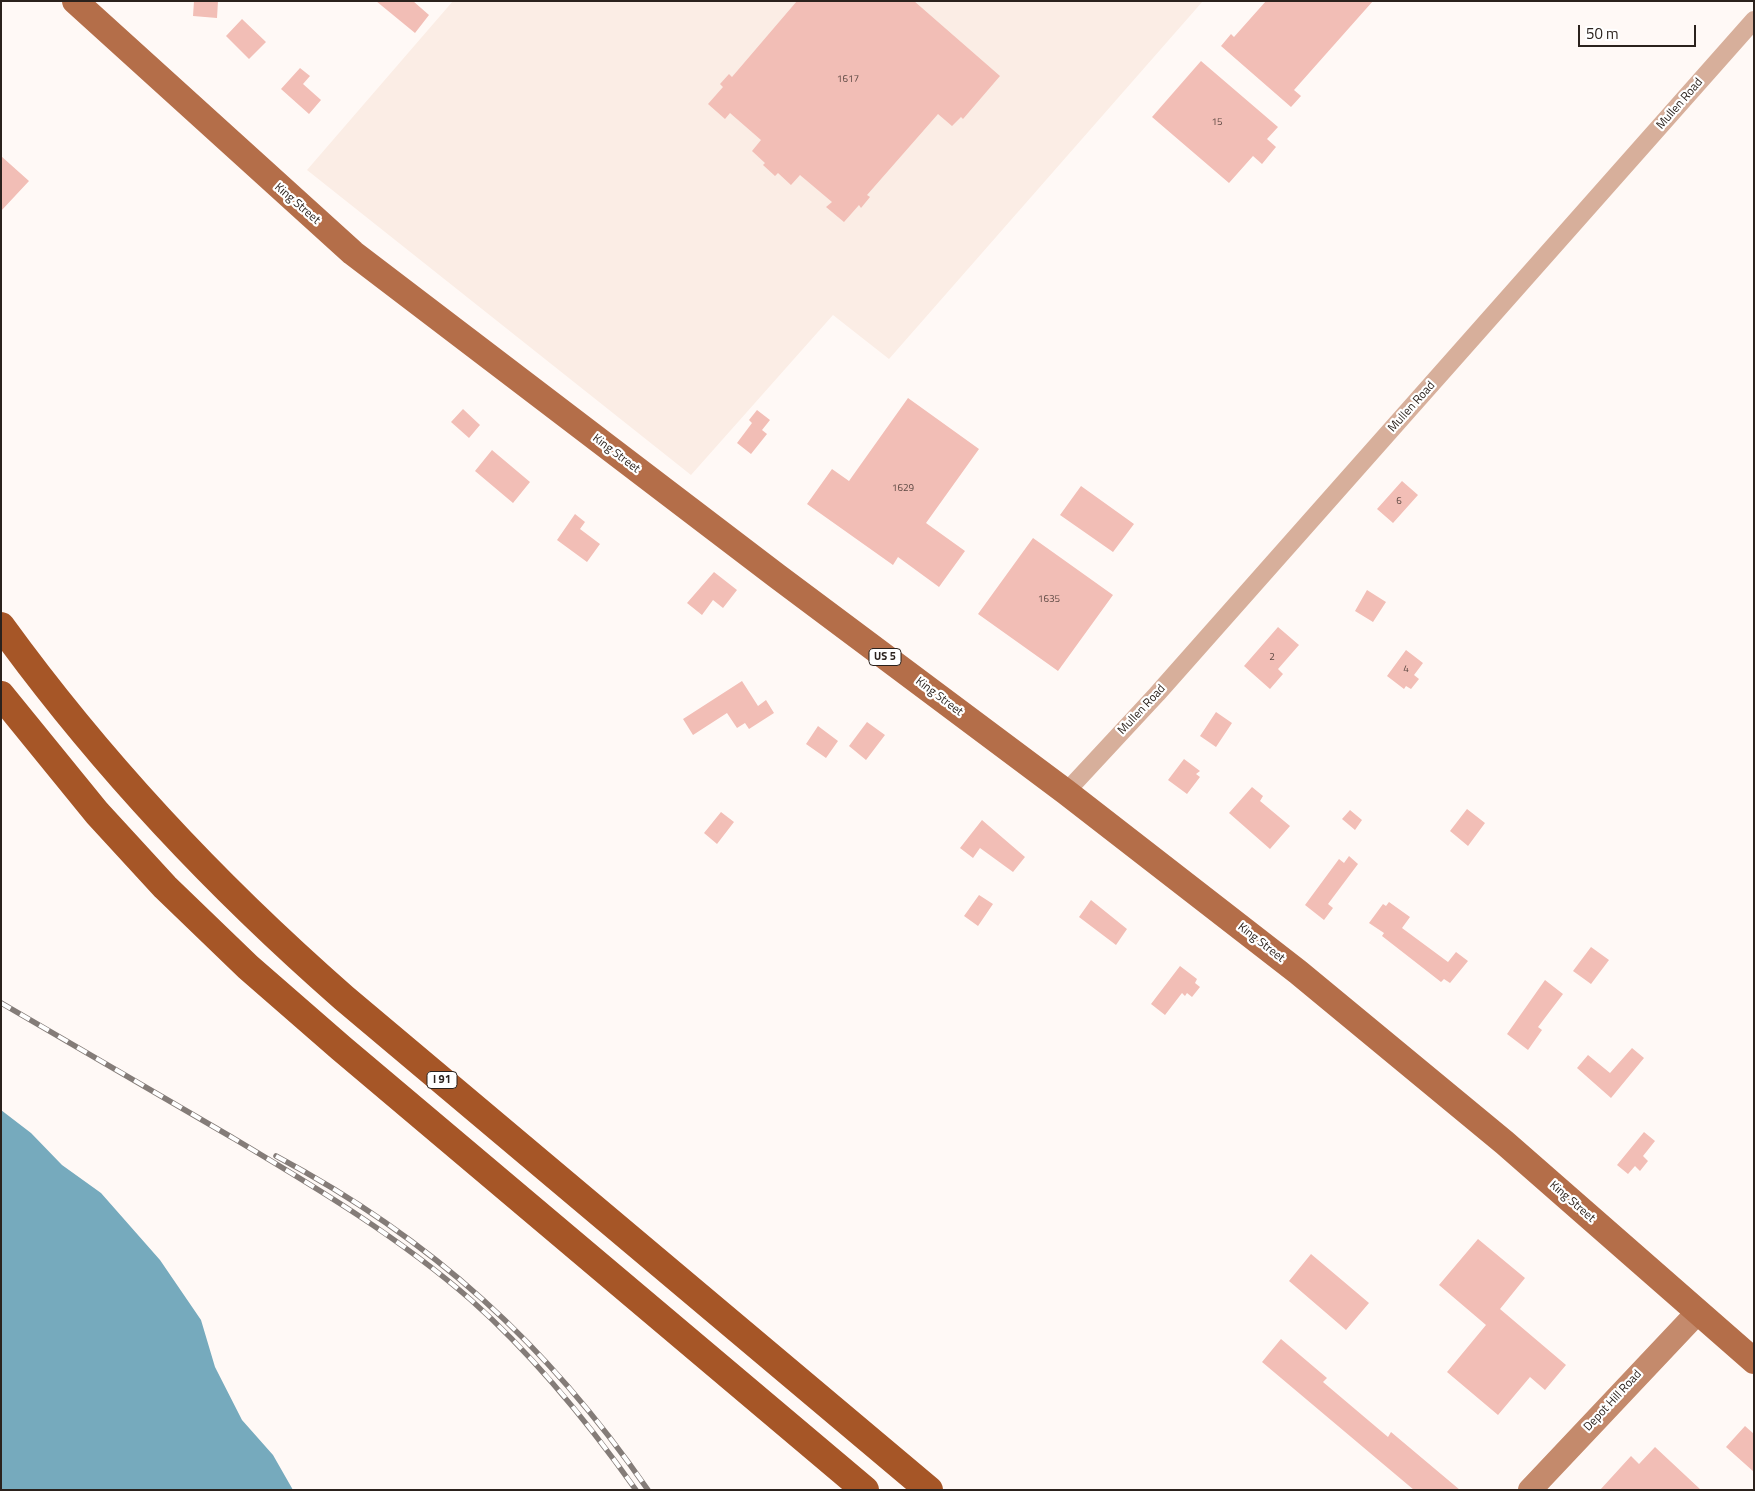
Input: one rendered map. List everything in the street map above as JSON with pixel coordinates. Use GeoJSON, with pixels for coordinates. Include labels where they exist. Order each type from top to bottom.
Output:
{"type":"FeatureCollection","features":[{"type":"Feature","properties":{"kind":"highway","name":"I 91"},"geometry":{"type":"LineString","coordinates":[[1,626],[56,700],[115,771],[172,834],[252,915],[344,998],[928,1490]]}},
{"type":"Feature","properties":{"kind":"highway"},"geometry":{"type":"LineString","coordinates":[[1,695],[66,777],[110,828],[165,886],[248,967],[340,1048],[865,1490]]}},
{"type":"Feature","properties":{"kind":"main road","name":"King Street"},"geometry":{"type":"LineString","coordinates":[[75,1],[353,253],[777,576],[1066,792],[1291,966],[1505,1143],[1754,1360]]}},
{"type":"Feature","properties":{"kind":"main road","name":"Depot Hill Road"},"geometry":{"type":"LineString","coordinates":[[1530,1490],[1698,1312]]}},
{"type":"Feature","properties":{"kind":"street","name":"Mullen Road"},"geometry":{"type":"LineString","coordinates":[[1066,792],[1170,680],[1754,20]]}},
{"type":"Feature","properties":{"kind":"shaded area"},"geometry":{"type":"Polygon","coordinates":[[[453,1],[1203,1],[889,359],[833,315],[691,475],[307,170],[453,1]]]}},
{"type":"Feature","properties":{"kind":"water"},"geometry":{"type":"Polygon","coordinates":[[[1,1110],[31,1133],[62,1165],[101,1193],[160,1260],[201,1320],[215,1367],[242,1420],[273,1455],[293,1490],[1,1490],[1,1110]]]}},
{"type":"Feature","properties":{"kind":"building"},"geometry":{"type":"Polygon","coordinates":[[[194,1],[218,1],[217,18],[193,16],[194,1]]]}},
{"type":"Feature","properties":{"kind":"building"},"geometry":{"type":"Polygon","coordinates":[[[376,1],[413,1],[429,15],[415,33],[376,1]]]}},
{"type":"Feature","properties":{"kind":"building"},"geometry":{"type":"Polygon","coordinates":[[[797,1],[914,1],[1000,76],[963,119],[961,117],[952,126],[938,114],[867,195],[870,197],[861,208],[859,205],[844,222],[826,207],[832,202],[800,175],[791,185],[778,173],[775,176],[752,151],[761,140],[730,113],[725,119],[708,104],[723,87],[720,84],[729,74],[732,77],[797,1]]]}},
{"type":"Feature","properties":{"kind":"building"},"geometry":{"type":"Polygon","coordinates":[[[1266,1],[1373,1],[1294,90],[1301,96],[1291,107],[1221,46],[1231,34],[1234,37],[1266,1]]]}},
{"type":"Feature","properties":{"kind":"building"},"geometry":{"type":"Polygon","coordinates":[[[242,19],[266,42],[249,59],[226,36],[242,19]]]}},
{"type":"Feature","properties":{"kind":"building"},"geometry":{"type":"Polygon","coordinates":[[[1201,61],[1278,127],[1267,139],[1276,147],[1262,164],[1253,156],[1229,183],[1152,117],[1201,61]]]}},
{"type":"Feature","properties":{"kind":"building"},"geometry":{"type":"Polygon","coordinates":[[[300,68],[310,76],[303,84],[321,100],[309,114],[281,89],[300,68]]]}},
{"type":"Feature","properties":{"kind":"building"},"geometry":{"type":"Polygon","coordinates":[[[1,156],[29,181],[1,211],[1,156]]]}},
{"type":"Feature","properties":{"kind":"building"},"geometry":{"type":"Polygon","coordinates":[[[908,398],[979,449],[926,523],[965,551],[939,587],[898,557],[893,565],[807,504],[832,469],[849,481],[908,398]]]}},
{"type":"Feature","properties":{"kind":"building"},"geometry":{"type":"Polygon","coordinates":[[[463,409],[480,425],[469,438],[451,422],[463,409]]]}},
{"type":"Feature","properties":{"kind":"building"},"geometry":{"type":"Polygon","coordinates":[[[757,410],[770,420],[762,430],[767,434],[751,454],[737,443],[752,423],[749,420],[757,410]]]}},
{"type":"Feature","properties":{"kind":"building"},"geometry":{"type":"Polygon","coordinates":[[[492,450],[530,482],[513,503],[475,471],[492,450]]]}},
{"type":"Feature","properties":{"kind":"building"},"geometry":{"type":"Polygon","coordinates":[[[1402,481],[1418,495],[1393,523],[1377,509],[1402,481]]]}},
{"type":"Feature","properties":{"kind":"building"},"geometry":{"type":"Polygon","coordinates":[[[1081,486],[1134,524],[1113,552],[1060,515],[1081,486]]]}},
{"type":"Feature","properties":{"kind":"building"},"geometry":{"type":"Polygon","coordinates":[[[575,514],[585,522],[580,529],[600,544],[587,562],[557,540],[575,514]]]}},
{"type":"Feature","properties":{"kind":"building"},"geometry":{"type":"Polygon","coordinates":[[[1033,538],[1113,595],[1058,671],[978,614],[1033,538]]]}},
{"type":"Feature","properties":{"kind":"building"},"geometry":{"type":"Polygon","coordinates":[[[714,572],[737,590],[723,608],[713,600],[702,615],[687,603],[714,572]]]}},
{"type":"Feature","properties":{"kind":"building"},"geometry":{"type":"Polygon","coordinates":[[[1367,590],[1386,602],[1373,622],[1355,611],[1367,590]]]}},
{"type":"Feature","properties":{"kind":"building"},"geometry":{"type":"Polygon","coordinates":[[[1278,627],[1299,645],[1278,669],[1283,674],[1270,689],[1244,666],[1278,627]]]}},
{"type":"Feature","properties":{"kind":"building"},"geometry":{"type":"Polygon","coordinates":[[[1406,650],[1423,663],[1414,675],[1419,679],[1411,689],[1406,686],[1404,689],[1387,676],[1406,650]]]}},
{"type":"Feature","properties":{"kind":"building"},"geometry":{"type":"Polygon","coordinates":[[[742,681],[758,706],[766,700],[774,713],[749,729],[745,723],[737,728],[727,713],[693,735],[683,719],[742,681]]]}},
{"type":"Feature","properties":{"kind":"building"},"geometry":{"type":"Polygon","coordinates":[[[1216,712],[1232,723],[1216,747],[1200,736],[1216,712]]]}},
{"type":"Feature","properties":{"kind":"building"},"geometry":{"type":"Polygon","coordinates":[[[867,722],[885,735],[866,760],[849,746],[867,722]]]}},
{"type":"Feature","properties":{"kind":"building"},"geometry":{"type":"Polygon","coordinates":[[[818,726],[838,741],[826,758],[806,744],[818,726]]]}},
{"type":"Feature","properties":{"kind":"building"},"geometry":{"type":"Polygon","coordinates":[[[1184,759],[1200,771],[1196,774],[1200,777],[1187,794],[1168,780],[1184,759]]]}},
{"type":"Feature","properties":{"kind":"building"},"geometry":{"type":"Polygon","coordinates":[[[1252,787],[1263,796],[1260,801],[1290,826],[1270,849],[1229,813],[1252,787]]]}},
{"type":"Feature","properties":{"kind":"building"},"geometry":{"type":"Polygon","coordinates":[[[1467,809],[1485,823],[1468,846],[1450,831],[1467,809]]]}},
{"type":"Feature","properties":{"kind":"building"},"geometry":{"type":"Polygon","coordinates":[[[1350,810],[1362,820],[1355,830],[1342,819],[1350,810]]]}},
{"type":"Feature","properties":{"kind":"building"},"geometry":{"type":"Polygon","coordinates":[[[721,812],[734,822],[717,844],[704,833],[721,812]]]}},
{"type":"Feature","properties":{"kind":"building"},"geometry":{"type":"Polygon","coordinates":[[[982,820],[1025,857],[1013,872],[980,848],[973,858],[960,848],[982,820]]]}},
{"type":"Feature","properties":{"kind":"building"},"geometry":{"type":"Polygon","coordinates":[[[1349,856],[1358,864],[1328,904],[1333,908],[1324,920],[1305,905],[1339,859],[1344,863],[1349,856]]]}},
{"type":"Feature","properties":{"kind":"building"},"geometry":{"type":"Polygon","coordinates":[[[979,895],[993,904],[978,926],[964,916],[979,895]]]}},
{"type":"Feature","properties":{"kind":"building"},"geometry":{"type":"Polygon","coordinates":[[[1091,900],[1127,929],[1116,945],[1079,917],[1091,900]]]}},
{"type":"Feature","properties":{"kind":"building"},"geometry":{"type":"Polygon","coordinates":[[[1389,902],[1410,917],[1402,928],[1448,962],[1456,952],[1468,961],[1450,983],[1444,979],[1441,982],[1382,936],[1384,933],[1369,923],[1383,904],[1386,906],[1389,902]]]}},
{"type":"Feature","properties":{"kind":"building"},"geometry":{"type":"Polygon","coordinates":[[[1591,947],[1609,960],[1591,984],[1573,971],[1591,947]]]}},
{"type":"Feature","properties":{"kind":"building"},"geometry":{"type":"Polygon","coordinates":[[[1180,966],[1197,979],[1195,983],[1200,987],[1192,997],[1187,993],[1185,996],[1182,993],[1165,1015],[1151,1004],[1180,966]]]}},
{"type":"Feature","properties":{"kind":"building"},"geometry":{"type":"Polygon","coordinates":[[[1545,980],[1563,994],[1538,1027],[1542,1030],[1528,1050],[1507,1034],[1545,980]]]}},
{"type":"Feature","properties":{"kind":"building"},"geometry":{"type":"Polygon","coordinates":[[[1632,1048],[1644,1058],[1611,1098],[1577,1068],[1588,1055],[1610,1073],[1632,1048]]]}},
{"type":"Feature","properties":{"kind":"building"},"geometry":{"type":"Polygon","coordinates":[[[1644,1132],[1655,1141],[1643,1156],[1648,1161],[1640,1171],[1635,1166],[1628,1174],[1617,1165],[1644,1132]]]}},
{"type":"Feature","properties":{"kind":"building"},"geometry":{"type":"Polygon","coordinates":[[[1478,1239],[1525,1278],[1500,1309],[1566,1365],[1545,1390],[1530,1377],[1498,1415],[1447,1372],[1486,1325],[1439,1285],[1478,1239]]]}},
{"type":"Feature","properties":{"kind":"building"},"geometry":{"type":"Polygon","coordinates":[[[1311,1254],[1369,1303],[1346,1330],[1289,1281],[1311,1254]]]}},
{"type":"Feature","properties":{"kind":"building"},"geometry":{"type":"Polygon","coordinates":[[[1281,1339],[1327,1378],[1323,1382],[1388,1437],[1391,1432],[1460,1490],[1414,1490],[1262,1362],[1281,1339]]]}},
{"type":"Feature","properties":{"kind":"building"},"geometry":{"type":"Polygon","coordinates":[[[1745,1426],[1754,1434],[1754,1472],[1726,1447],[1745,1426]]]}},
{"type":"Feature","properties":{"kind":"building"},"geometry":{"type":"Polygon","coordinates":[[[1655,1447],[1701,1490],[1600,1490],[1631,1456],[1639,1464],[1655,1447]]]}},
{"type":"Feature","properties":{"kind":"railway"},"geometry":{"type":"LineString","coordinates":[[1,1003],[295,1175],[415,1255],[471,1300],[538,1367],[579,1414],[636,1490]]}},
{"type":"Feature","properties":{"kind":"railway"},"geometry":{"type":"LineString","coordinates":[[276,1156],[333,1188],[386,1223],[436,1260],[483,1300],[527,1342],[570,1388],[610,1437],[648,1490]]}}]}
